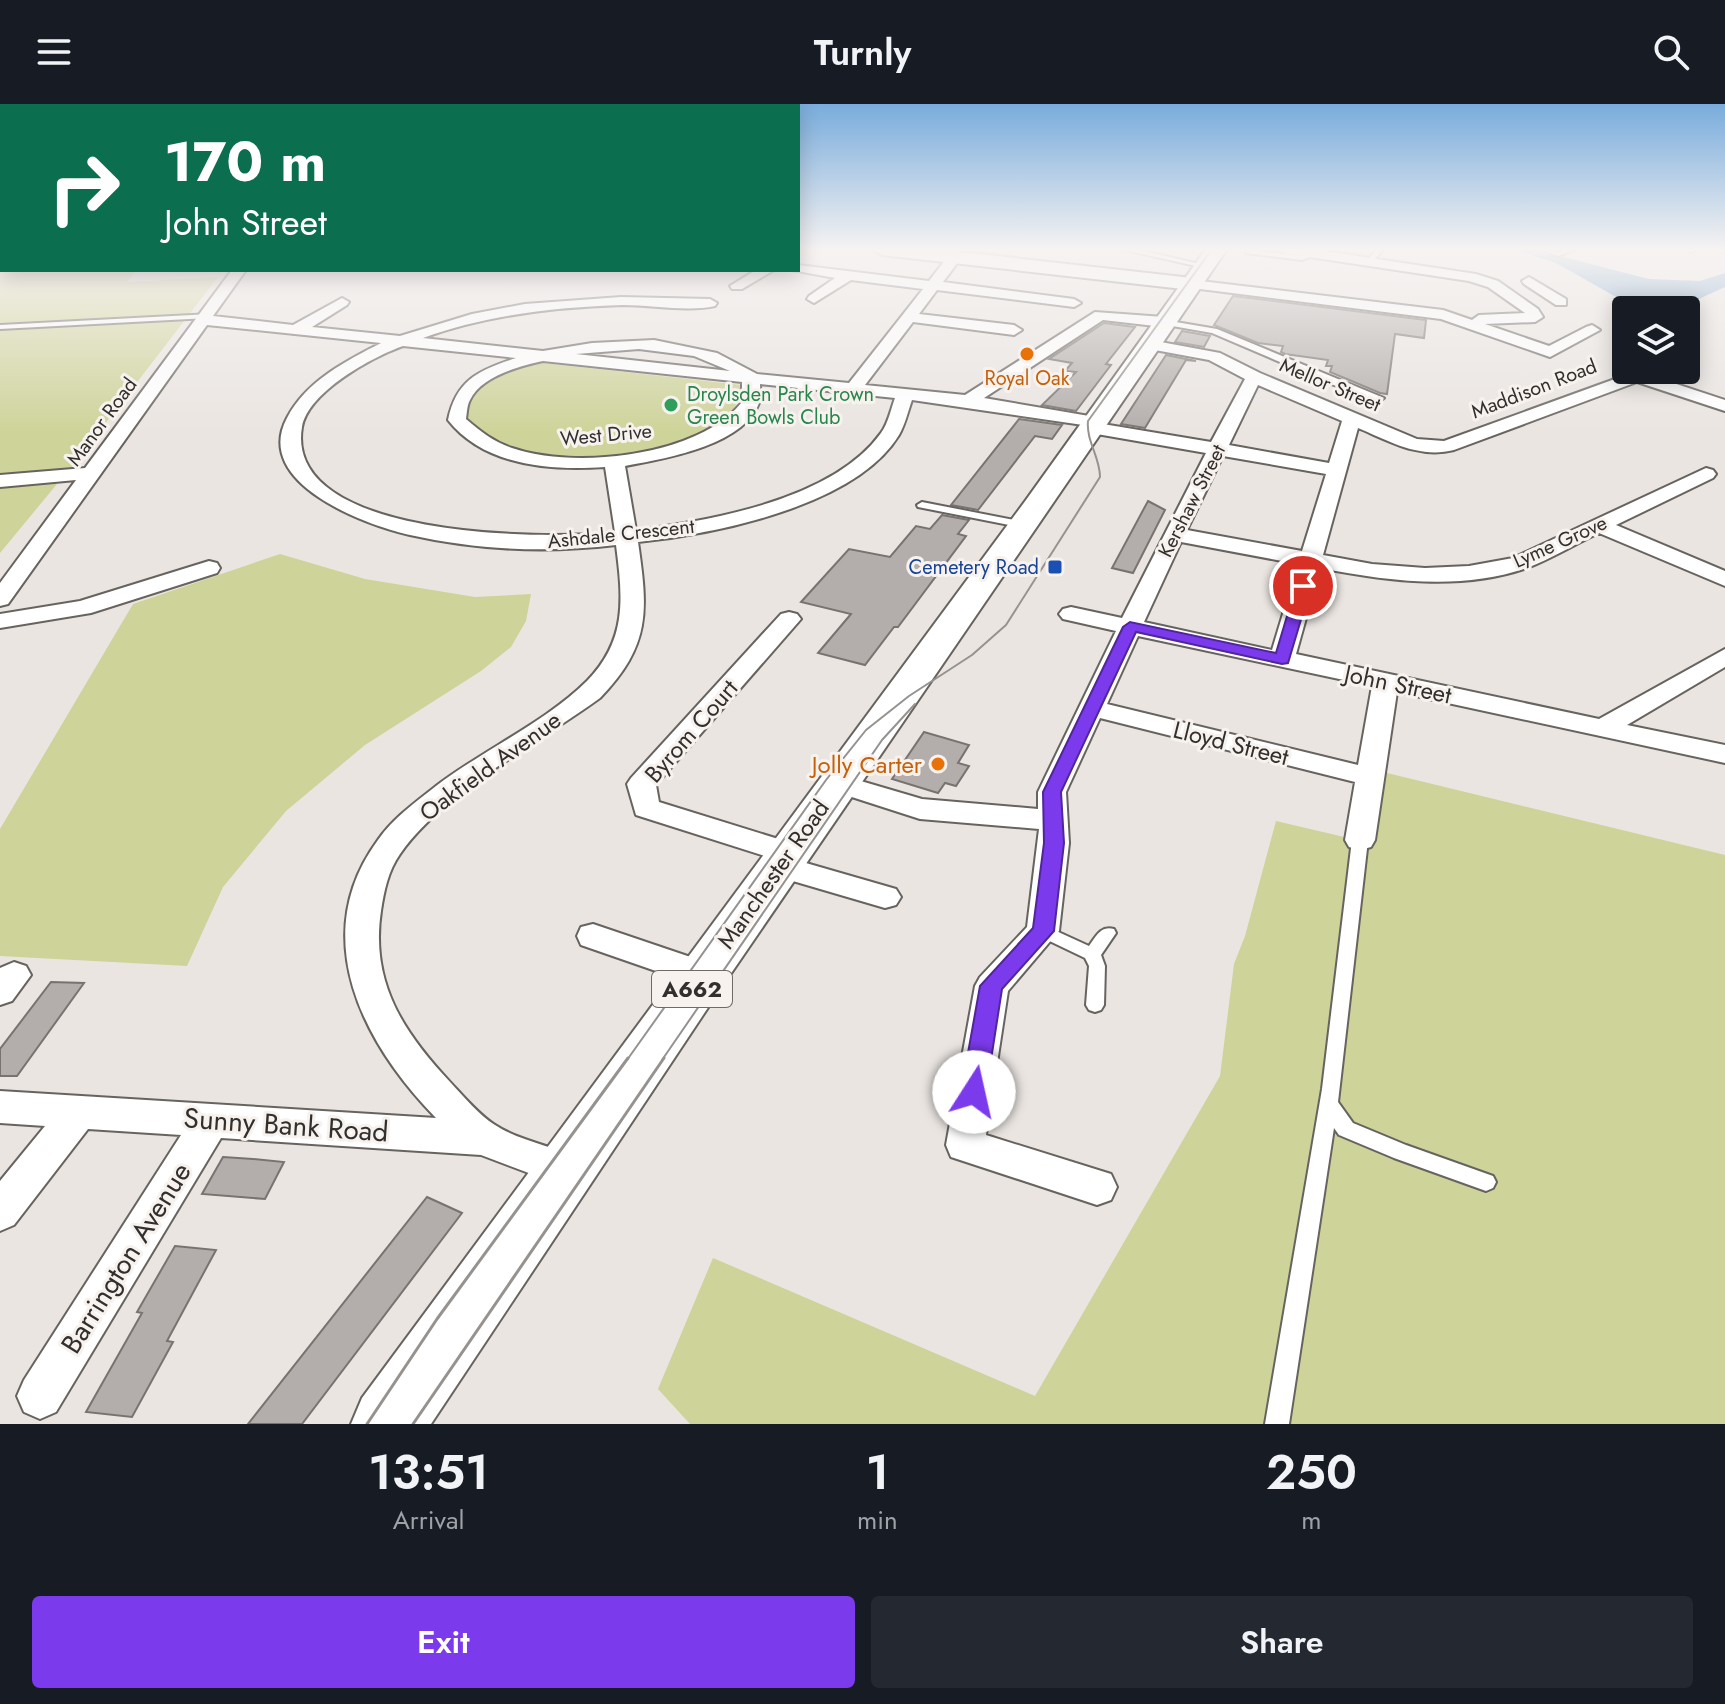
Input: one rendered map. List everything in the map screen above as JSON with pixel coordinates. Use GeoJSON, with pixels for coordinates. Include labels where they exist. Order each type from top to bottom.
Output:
{"type":"FeatureCollection","features":[{"type":"Feature","properties":{"kind":"main road","name":"Manchester Road"},"geometry":{"type":"LineString","coordinates":[[388,1424],[702,974],[1174,311]]}},
{"type":"Feature","properties":{"kind":"street","name":"Manor Road"},"geometry":{"type":"LineString","coordinates":[[0,599],[212,311]]}},
{"type":"Feature","properties":{"kind":"street"},"geometry":{"type":"LineString","coordinates":[[297,329],[328,311]]}},
{"type":"Feature","properties":{"kind":"street"},"geometry":{"type":"LineString","coordinates":[[403,340],[466,322],[525,311]]}},
{"type":"Feature","properties":{"kind":"street"},"geometry":{"type":"LineString","coordinates":[[854,388],[915,311]]}},
{"type":"Feature","properties":{"kind":"street"},"geometry":{"type":"LineString","coordinates":[[1417,311],[1466,321],[1550,352],[1592,330]]}},
{"type":"Feature","properties":{"kind":"street"},"geometry":{"type":"LineString","coordinates":[[1466,321],[1535,317],[1531,311]]}},
{"type":"Feature","properties":{"kind":"street","name":"Mellor Street"},"geometry":{"type":"LineString","coordinates":[[968,401],[1100,315],[1214,356],[1254,377],[1412,444],[1431,448],[1447,446]]}},
{"type":"Feature","properties":{"kind":"street"},"geometry":{"type":"LineString","coordinates":[[910,317],[1014,330]]}},
{"type":"Feature","properties":{"kind":"street"},"geometry":{"type":"LineString","coordinates":[[206,318],[968,401],[1337,470]]}},
{"type":"Feature","properties":{"kind":"street","name":"Ashdale Crescent"},"geometry":{"type":"LineString","coordinates":[[403,340],[340,372],[315,391],[297,414],[289,440],[292,457],[310,482],[352,509],[382,521],[443,535],[523,542],[624,538],[737,519],[822,488],[860,464],[884,442],[900,418],[905,394]]}},
{"type":"Feature","properties":{"kind":"street","name":"West Drive"},"geometry":{"type":"LineString","coordinates":[[543,355],[498,371],[468,389],[458,401],[457,420],[474,439],[517,456],[557,462],[614,460],[675,449],[719,433],[733,423],[751,402],[751,377]]}},
{"type":"Feature","properties":{"kind":"street","name":"Maddison Road"},"geometry":{"type":"LineString","coordinates":[[1447,446],[1637,376],[1725,406]]}},
{"type":"Feature","properties":{"kind":"street","name":"Kershaw Street"},"geometry":{"type":"LineString","coordinates":[[1043,931],[1054,843],[1052,792],[1174,534],[1254,377]]}},
{"type":"Feature","properties":{"kind":"street"},"geometry":{"type":"LineString","coordinates":[[1282,659],[1352,418]]}},
{"type":"Feature","properties":{"kind":"street","name":"Oakfield Avenue"},"geometry":{"type":"LineString","coordinates":[[482,1138],[452,1111],[426,1081],[400,1045],[369,983],[361,941],[371,881],[389,847],[423,812],[468,777],[568,710],[608,674],[627,645],[634,607],[614,460]]}},
{"type":"Feature","properties":{"kind":"street"},"geometry":{"type":"LineString","coordinates":[[0,481],[92,473]]}},
{"type":"Feature","properties":{"kind":"street","name":"Lyme Grove"},"geometry":{"type":"LineString","coordinates":[[1174,534],[1310,561],[1411,574],[1487,571],[1519,563],[1706,474]]}},
{"type":"Feature","properties":{"kind":"street"},"geometry":{"type":"LineString","coordinates":[[1598,525],[1725,579]]}},
{"type":"Feature","properties":{"kind":"street"},"geometry":{"type":"LineString","coordinates":[[0,621],[83,608],[209,568]]}},
{"type":"Feature","properties":{"kind":"street","name":"John Street"},"geometry":{"type":"LineString","coordinates":[[1071,614],[1725,754]]}},
{"type":"Feature","properties":{"kind":"street","name":"Byrom Court"},"geometry":{"type":"LineString","coordinates":[[785,860],[646,808],[641,784],[789,619]]}},
{"type":"Feature","properties":{"kind":"street"},"geometry":{"type":"LineString","coordinates":[[1602,728],[1725,656]]}},
{"type":"Feature","properties":{"kind":"street"},"geometry":{"type":"LineString","coordinates":[[1360,840],[1386,682]]}},
{"type":"Feature","properties":{"kind":"street","name":"Lloyd Street"},"geometry":{"type":"LineString","coordinates":[[1091,708],[1370,777]]}},
{"type":"Feature","properties":{"kind":"street"},"geometry":{"type":"LineString","coordinates":[[837,783],[920,809],[1053,820]]}},
{"type":"Feature","properties":{"kind":"street"},"geometry":{"type":"LineString","coordinates":[[785,860],[885,897]]}},
{"type":"Feature","properties":{"kind":"street"},"geometry":{"type":"LineString","coordinates":[[1043,931],[992,986],[965,1145],[1097,1187]]}},
{"type":"Feature","properties":{"kind":"street"},"geometry":{"type":"LineString","coordinates":[[593,936],[702,974]]}},
{"type":"Feature","properties":{"kind":"street","name":"Sunny Bank Road"},"geometry":{"type":"LineString","coordinates":[[0,1107],[482,1138],[566,1169]]}},
{"type":"Feature","properties":{"kind":"street"},"geometry":{"type":"LineString","coordinates":[[0,1212],[78,1113]]}},
{"type":"Feature","properties":{"kind":"street","name":"Barrington Avenue"},"geometry":{"type":"LineString","coordinates":[[40,1396],[211,1120]]}},
{"type":"Feature","properties":{"kind":"lane"},"geometry":{"type":"LineString","coordinates":[[0,327],[206,318]]}},
{"type":"Feature","properties":{"kind":"lane"},"geometry":{"type":"LineString","coordinates":[[1157,334],[1214,331],[1358,392],[1380,398]]}},
{"type":"Feature","properties":{"kind":"lane"},"geometry":{"type":"LineString","coordinates":[[922,505],[1024,525]]}},
{"type":"Feature","properties":{"kind":"lane"},"geometry":{"type":"LineString","coordinates":[[1277,1424],[1329,1104],[1360,840]]}},
{"type":"Feature","properties":{"kind":"lane"},"geometry":{"type":"LineString","coordinates":[[1043,931],[1092,954],[1097,966],[1095,1005]]}},
{"type":"Feature","properties":{"kind":"lane"},"geometry":{"type":"LineString","coordinates":[[1092,954],[1108,933]]}},
{"type":"Feature","properties":{"kind":"lane"},"geometry":{"type":"LineString","coordinates":[[1329,1104],[1346,1129],[1486,1182]]}},
{"type":"Feature","properties":{"kind":"green space"},"geometry":{"type":"Polygon","coordinates":[[[0,311],[192,311],[71,468],[0,474],[0,311]]]}},
{"type":"Feature","properties":{"kind":"green space"},"geometry":{"type":"Polygon","coordinates":[[[535,362],[742,385],[729,413],[699,435],[657,449],[608,456],[559,456],[515,449],[482,434],[465,411],[475,392],[483,385],[535,362]]]}},
{"type":"Feature","properties":{"kind":"green space"},"geometry":{"type":"Polygon","coordinates":[[[49,482],[57,484],[0,553],[0,487],[49,482]]]}},
{"type":"Feature","properties":{"kind":"green space"},"geometry":{"type":"Polygon","coordinates":[[[280,554],[365,579],[475,597],[531,594],[526,621],[511,647],[481,671],[365,745],[286,811],[223,887],[187,966],[0,956],[0,829],[133,604],[280,554]]]}},
{"type":"Feature","properties":{"kind":"green space"},"geometry":{"type":"Polygon","coordinates":[[[1383,772],[1725,855],[1725,1424],[690,1424],[658,1389],[713,1258],[1035,1396],[1220,1076],[1234,964],[1245,936],[1276,821],[1374,844],[1383,772]]]}},
{"type":"Feature","properties":{"kind":"building"},"geometry":{"type":"Polygon","coordinates":[[[1223,311],[1350,311],[1426,320],[1424,338],[1395,334],[1387,394],[1330,372],[1332,366],[1326,366],[1328,360],[1285,354],[1281,352],[1283,346],[1258,343],[1214,325],[1223,311]]]}},
{"type":"Feature","properties":{"kind":"building"},"geometry":{"type":"Polygon","coordinates":[[[1104,323],[1135,327],[1106,364],[1111,365],[1076,411],[1042,405],[1076,372],[1065,371],[1072,363],[1049,359],[1104,323]]]}},
{"type":"Feature","properties":{"kind":"building"},"geometry":{"type":"Polygon","coordinates":[[[1182,331],[1210,336],[1204,347],[1175,342],[1182,331]]]}},
{"type":"Feature","properties":{"kind":"building"},"geometry":{"type":"Polygon","coordinates":[[[1166,355],[1196,361],[1186,360],[1145,428],[1121,424],[1166,355]]]}},
{"type":"Feature","properties":{"kind":"building"},"geometry":{"type":"Polygon","coordinates":[[[1019,419],[1062,425],[1052,439],[1035,436],[978,510],[951,505],[1019,419]]]}},
{"type":"Feature","properties":{"kind":"building"},"geometry":{"type":"Polygon","coordinates":[[[1148,501],[1165,510],[1133,573],[1112,568],[1148,501]]]}},
{"type":"Feature","properties":{"kind":"building"},"geometry":{"type":"Polygon","coordinates":[[[942,515],[969,520],[958,534],[966,536],[898,627],[894,627],[865,665],[818,653],[851,614],[801,602],[849,549],[890,557],[916,526],[930,529],[942,515]]]}},
{"type":"Feature","properties":{"kind":"building"},"geometry":{"type":"Polygon","coordinates":[[[924,732],[969,745],[958,763],[969,766],[956,786],[945,783],[938,793],[892,779],[924,732]]]}},
{"type":"Feature","properties":{"kind":"building"},"geometry":{"type":"Polygon","coordinates":[[[51,982],[84,983],[17,1076],[0,1076],[0,1049],[51,982]]]}},
{"type":"Feature","properties":{"kind":"building"},"geometry":{"type":"Polygon","coordinates":[[[223,1157],[284,1162],[265,1199],[202,1194],[223,1157]]]}},
{"type":"Feature","properties":{"kind":"building"},"geometry":{"type":"Polygon","coordinates":[[[427,1197],[462,1213],[302,1424],[248,1424],[427,1197]]]}},
{"type":"Feature","properties":{"kind":"building"},"geometry":{"type":"Polygon","coordinates":[[[175,1246],[216,1250],[167,1341],[173,1342],[132,1417],[86,1412],[142,1313],[137,1312],[175,1246]]]}},
{"type":"Feature","properties":{"kind":"tram line"},"geometry":{"type":"LineString","coordinates":[[627,1060],[826,780],[866,730],[909,696],[972,655],[1006,625],[1100,477],[1088,421],[1168,311]]}},
{"type":"Feature","properties":{"kind":"tram line"},"geometry":{"type":"LineString","coordinates":[[662,1060],[882,740],[915,704]]}},
{"type":"Feature","properties":{"kind":"tram line"},"geometry":{"type":"LineString","coordinates":[[367,1424],[437,1319],[628,1058]]}},
{"type":"Feature","properties":{"kind":"tram line"},"geometry":{"type":"LineString","coordinates":[[413,1424],[664,1058]]}},
{"type":"Feature","properties":{"kind":"place","name":"Royal Oak"},"geometry":{"type":"Point","coordinates":[1027,354]}},
{"type":"Feature","properties":{"kind":"place","name":"Droylsden Park Crown Green Bowls Club"},"geometry":{"type":"Point","coordinates":[671,405]}},
{"type":"Feature","properties":{"kind":"place","name":"Cemetery Road"},"geometry":{"type":"Point","coordinates":[1055,567]}},
{"type":"Feature","properties":{"kind":"place","name":"Jolly Carter"},"geometry":{"type":"Point","coordinates":[938,764]}},
{"type":"Feature","properties":{"kind":"route"},"geometry":{"type":"LineString","coordinates":[[974,1092],[992,986],[1043,931],[1054,843],[1052,792],[1130,627],[1282,659],[1303,586]]}}]}
